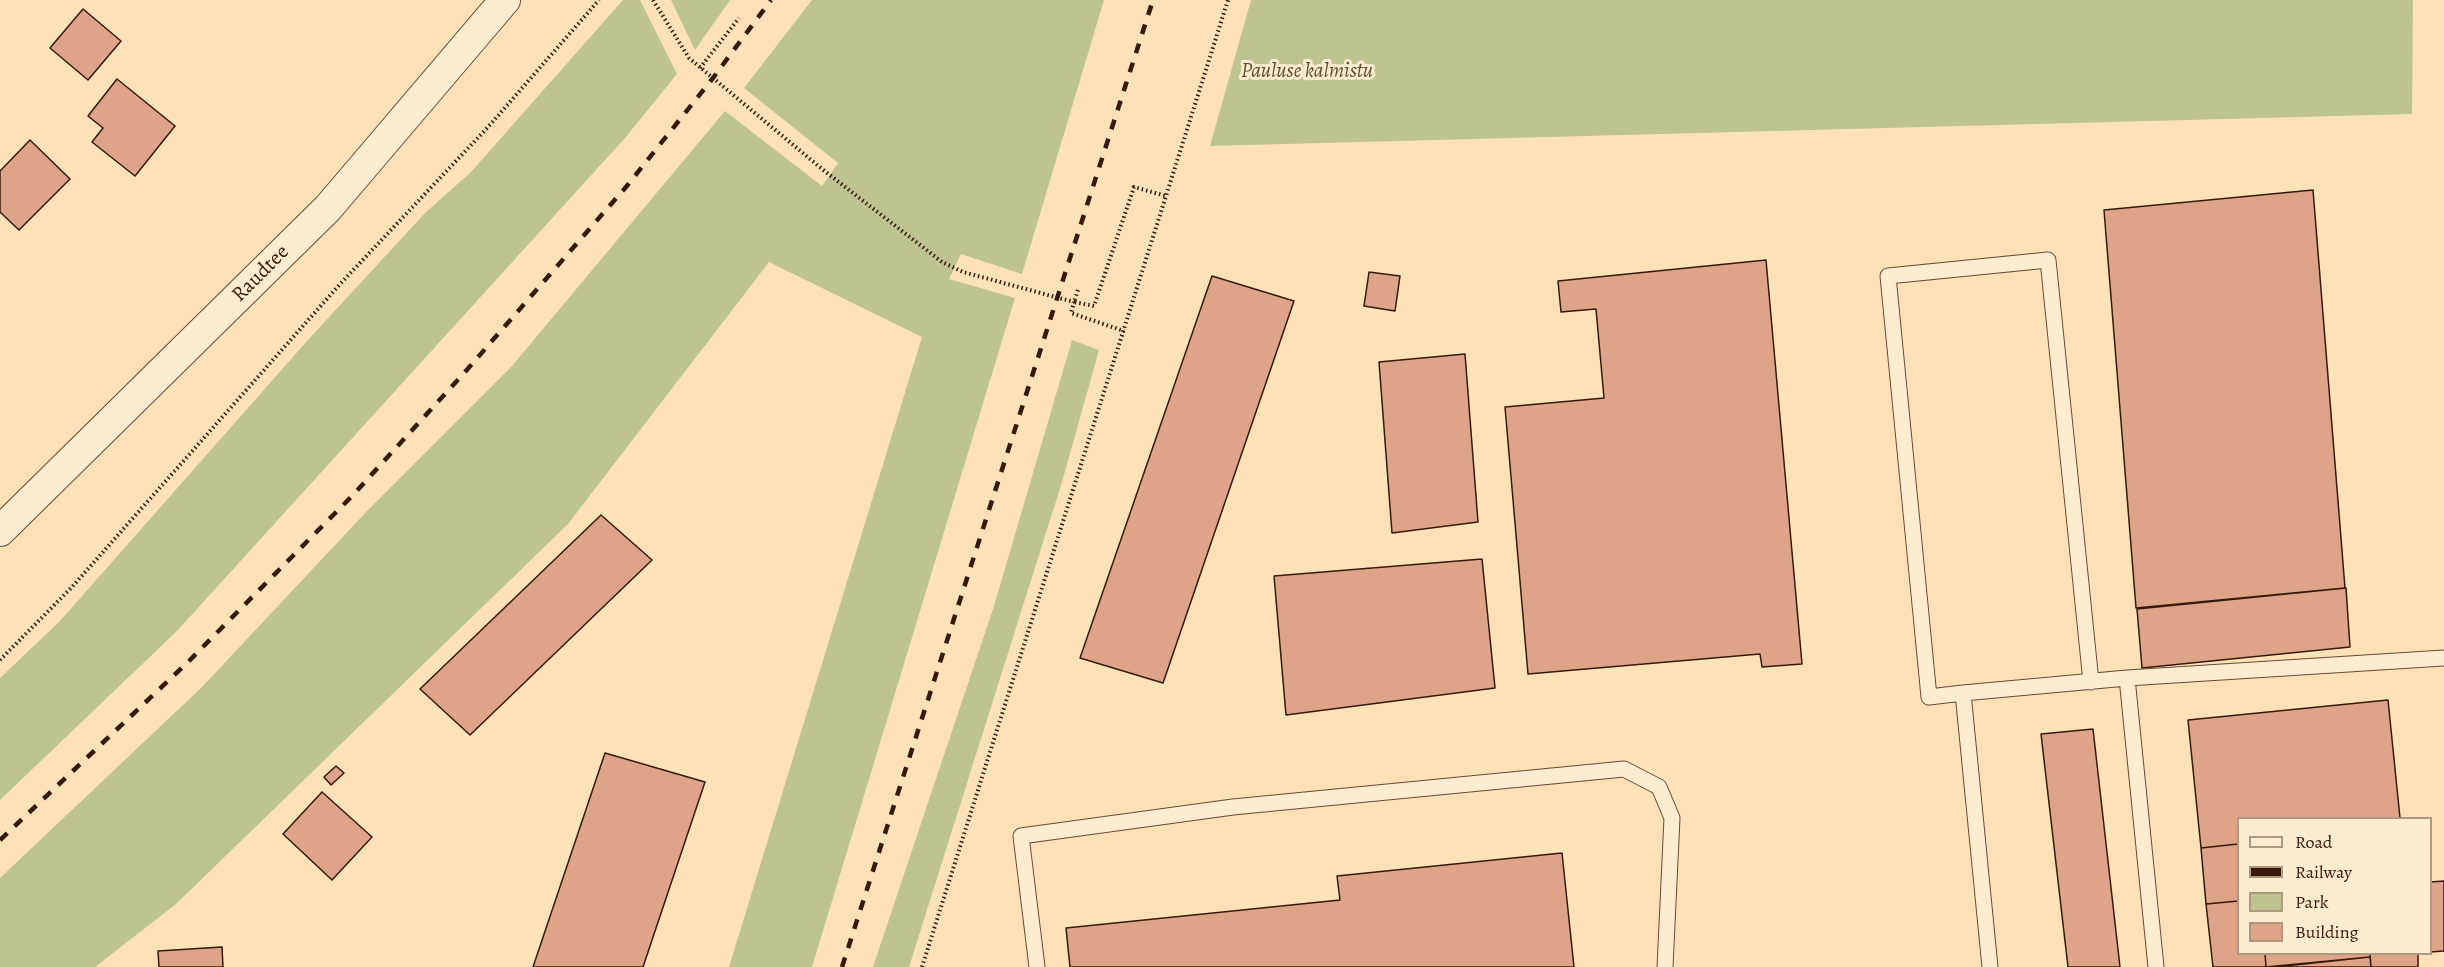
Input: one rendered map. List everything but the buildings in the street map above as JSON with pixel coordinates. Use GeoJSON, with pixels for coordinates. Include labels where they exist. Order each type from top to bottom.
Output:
{"type":"FeatureCollection","features":[{"type":"Feature","properties":{"kind":"street","name":"Raudtee"},"geometry":{"type":"LineString","coordinates":[[0,531],[328,208],[505,0]]}},
{"type":"Feature","properties":{"kind":"lane"},"geometry":{"type":"LineString","coordinates":[[2091,682],[2048,260],[1888,276],[1929,697],[1963,693],[2091,682],[2127,678],[2444,658]]}},
{"type":"Feature","properties":{"kind":"lane"},"geometry":{"type":"LineString","coordinates":[[2127,678],[2156,967]]}},
{"type":"Feature","properties":{"kind":"lane"},"geometry":{"type":"LineString","coordinates":[[1963,693],[1990,967]]}},
{"type":"Feature","properties":{"kind":"lane"},"geometry":{"type":"LineString","coordinates":[[1037,967],[1021,836],[1233,807],[1624,769],[1659,788],[1672,818],[1665,967]]}},
{"type":"Feature","properties":{"kind":"path"},"geometry":{"type":"LineString","coordinates":[[0,660],[72,587],[341,283],[489,126],[599,0]]}},
{"type":"Feature","properties":{"kind":"path"},"geometry":{"type":"LineString","coordinates":[[653,0],[689,58],[700,68],[942,262],[963,272],[1094,306],[1134,187],[1166,196]]}},
{"type":"Feature","properties":{"kind":"path"},"geometry":{"type":"LineString","coordinates":[[922,967],[1228,0]]}},
{"type":"Feature","properties":{"kind":"path"},"geometry":{"type":"LineString","coordinates":[[700,68],[739,18]]}},
{"type":"Feature","properties":{"kind":"path"},"geometry":{"type":"LineString","coordinates":[[1078,290],[1071,313],[1124,331]]}},
{"type":"Feature","properties":{"kind":"green space"},"geometry":{"type":"Polygon","coordinates":[[[623,0],[640,0],[677,74],[625,138],[177,631],[0,800],[0,678],[60,621],[307,341],[425,213],[471,172],[623,0]]]}},
{"type":"Feature","properties":{"kind":"green space"},"geometry":{"type":"Polygon","coordinates":[[[671,0],[730,0],[695,50],[671,0]]]}},
{"type":"Feature","properties":{"kind":"green space"},"geometry":{"type":"Polygon","coordinates":[[[812,0],[1104,0],[1022,274],[961,254],[949,279],[1015,298],[812,967],[729,967],[922,337],[769,262],[568,524],[176,904],[95,967],[0,967],[0,878],[202,687],[367,511],[512,366],[725,111],[822,186],[838,163],[744,88],[812,0]]]}},
{"type":"Feature","properties":{"kind":"green space","name":"Pauluse kalmistu"},"geometry":{"type":"Polygon","coordinates":[[[1251,0],[2413,0],[2412,114],[1210,146],[1251,0]]]}},
{"type":"Feature","properties":{"kind":"green space"},"geometry":{"type":"Polygon","coordinates":[[[1072,340],[1099,350],[1062,482],[909,967],[873,967],[994,606],[1072,340]]]}},
{"type":"Feature","properties":{"kind":"railway"},"geometry":{"type":"LineString","coordinates":[[0,840],[188,662],[353,495],[465,372],[626,187],[713,78],[771,0]]}},
{"type":"Feature","properties":{"kind":"railway"},"geometry":{"type":"LineString","coordinates":[[842,967],[1153,0]]}}]}
